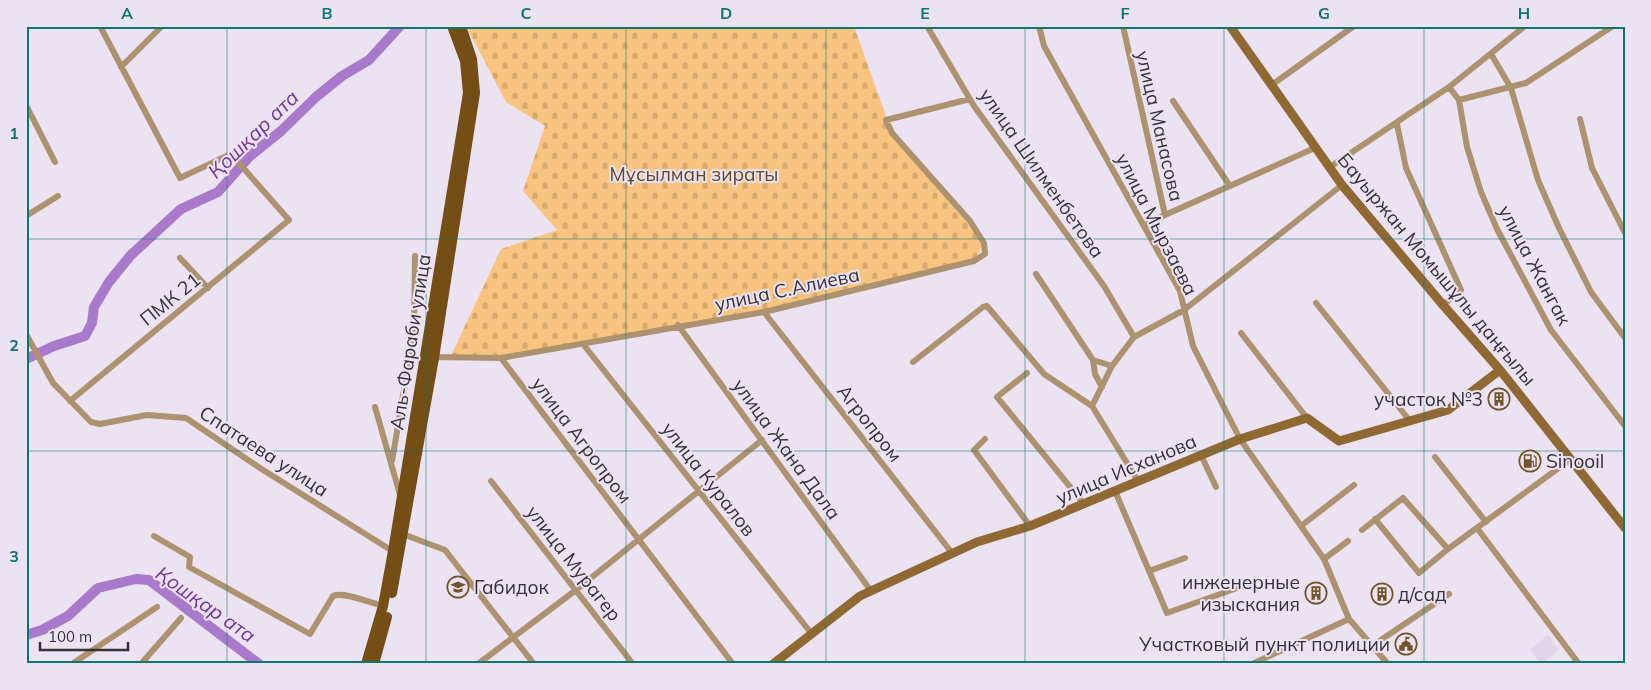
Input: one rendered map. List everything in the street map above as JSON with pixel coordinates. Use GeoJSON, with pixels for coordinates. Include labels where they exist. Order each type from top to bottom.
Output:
{"type":"FeatureCollection","features":[{"type":"Feature","properties":{"kind":"main road","name":"Аль-Фараби улица"},"geometry":{"type":"LineString","coordinates":[[366,664],[403,534],[468,93],[465,61],[452,26]]}},
{"type":"Feature","properties":{"kind":"main road","name":"Аль-Фараби улица"},"geometry":{"type":"LineString","coordinates":[[374,664],[382,639],[397,553],[401,499],[430,357],[475,93],[472,59],[460,26]]}},
{"type":"Feature","properties":{"kind":"main road","name":"Бауыржан Момышұлы даңғылы"},"geometry":{"type":"LineString","coordinates":[[1230,26],[1342,185],[1443,306],[1500,370],[1625,528]]}},
{"type":"Feature","properties":{"kind":"main road"},"geometry":{"type":"LineString","coordinates":[[1307,418],[1339,441],[1448,410],[1500,370]]}},
{"type":"Feature","properties":{"kind":"main road","name":"улица Исханова"},"geometry":{"type":"LineString","coordinates":[[773,664],[860,596],[952,553],[977,542],[1030,526],[1240,439],[1307,418]]}},
{"type":"Feature","properties":{"kind":"street"},"geometry":{"type":"LineString","coordinates":[[100,26],[122,68],[162,26]]}},
{"type":"Feature","properties":{"kind":"street","name":"улица Шилменбетова"},"geometry":{"type":"LineString","coordinates":[[927,26],[970,99],[1104,286],[1134,337]]}},
{"type":"Feature","properties":{"kind":"street","name":"улица Мырзаева"},"geometry":{"type":"LineString","coordinates":[[1039,26],[1044,46],[1180,291],[1192,346],[1240,439],[1324,558],[1349,619],[1388,664]]}},
{"type":"Feature","properties":{"kind":"street","name":"улица Манасова"},"geometry":{"type":"LineString","coordinates":[[1123,26],[1165,215],[1317,147]]}},
{"type":"Feature","properties":{"kind":"street"},"geometry":{"type":"LineString","coordinates":[[1272,84],[1354,26]]}},
{"type":"Feature","properties":{"kind":"street"},"geometry":{"type":"LineString","coordinates":[[1330,167],[1397,124],[1449,87],[1525,26]]}},
{"type":"Feature","properties":{"kind":"street"},"geometry":{"type":"LineString","coordinates":[[1449,87],[1459,100],[1526,84],[1614,26]]}},
{"type":"Feature","properties":{"kind":"street"},"geometry":{"type":"LineString","coordinates":[[1491,54],[1511,88],[1538,180],[1559,228],[1592,292],[1625,338]]}},
{"type":"Feature","properties":{"kind":"street","name":"ПМК 21"},"geometry":{"type":"LineString","coordinates":[[70,401],[289,220],[231,154],[180,178],[122,68]]}},
{"type":"Feature","properties":{"kind":"street","name":"улица С.Алиева"},"geometry":{"type":"LineString","coordinates":[[430,357],[501,358],[583,344],[678,325],[764,312],[974,261],[985,254],[984,242],[970,221],[892,133],[886,120],[970,99]]}},
{"type":"Feature","properties":{"kind":"street","name":"улица Жангак"},"geometry":{"type":"LineString","coordinates":[[1459,100],[1467,147],[1481,192],[1497,229],[1552,330],[1625,426]]}},
{"type":"Feature","properties":{"kind":"street"},"geometry":{"type":"LineString","coordinates":[[1173,101],[1230,186]]}},
{"type":"Feature","properties":{"kind":"street"},"geometry":{"type":"LineString","coordinates":[[26,105],[56,162]]}},
{"type":"Feature","properties":{"kind":"street"},"geometry":{"type":"LineString","coordinates":[[1580,119],[1592,168],[1625,233]]}},
{"type":"Feature","properties":{"kind":"street"},"geometry":{"type":"LineString","coordinates":[[1397,124],[1406,168],[1461,290],[1443,306]]}},
{"type":"Feature","properties":{"kind":"street"},"geometry":{"type":"LineString","coordinates":[[1092,406],[1112,366],[1134,337],[1184,310],[1342,185]]}},
{"type":"Feature","properties":{"kind":"street"},"geometry":{"type":"LineString","coordinates":[[26,216],[58,196]]}},
{"type":"Feature","properties":{"kind":"street"},"geometry":{"type":"LineString","coordinates":[[1144,226],[1165,215]]}},
{"type":"Feature","properties":{"kind":"street"},"geometry":{"type":"LineString","coordinates":[[392,460],[414,331],[415,256]]}},
{"type":"Feature","properties":{"kind":"street"},"geometry":{"type":"LineString","coordinates":[[180,258],[208,288]]}},
{"type":"Feature","properties":{"kind":"street"},"geometry":{"type":"LineString","coordinates":[[1036,274],[1093,360],[1095,374],[1102,387]]}},
{"type":"Feature","properties":{"kind":"street"},"geometry":{"type":"LineString","coordinates":[[1316,303],[1410,421]]}},
{"type":"Feature","properties":{"kind":"street"},"geometry":{"type":"LineString","coordinates":[[913,362],[982,307],[987,306],[1044,374],[1092,406],[1138,481]]}},
{"type":"Feature","properties":{"kind":"street","name":"Агропром"},"geometry":{"type":"LineString","coordinates":[[764,312],[952,553]]}},
{"type":"Feature","properties":{"kind":"street","name":"улица Жана Дала"},"geometry":{"type":"LineString","coordinates":[[678,325],[871,591]]}},
{"type":"Feature","properties":{"kind":"street"},"geometry":{"type":"LineString","coordinates":[[1241,333],[1307,418]]}},
{"type":"Feature","properties":{"kind":"street","name":"Спатаева улица"},"geometry":{"type":"LineString","coordinates":[[26,334],[53,383],[91,422],[100,424],[147,415],[186,418],[260,468],[397,553]]}},
{"type":"Feature","properties":{"kind":"street","name":"улица Куралов"},"geometry":{"type":"LineString","coordinates":[[583,344],[812,633]]}},
{"type":"Feature","properties":{"kind":"street","name":"улица Агропром"},"geometry":{"type":"LineString","coordinates":[[501,358],[733,664]]}},
{"type":"Feature","properties":{"kind":"street"},"geometry":{"type":"LineString","coordinates":[[1093,360],[1112,366]]}},
{"type":"Feature","properties":{"kind":"street"},"geometry":{"type":"LineString","coordinates":[[1028,373],[997,397],[1084,504]]}},
{"type":"Feature","properties":{"kind":"street"},"geometry":{"type":"LineString","coordinates":[[375,407],[392,460],[401,499]]}},
{"type":"Feature","properties":{"kind":"street"},"geometry":{"type":"LineString","coordinates":[[985,439],[974,450],[1030,526]]}},
{"type":"Feature","properties":{"kind":"street"},"geometry":{"type":"LineString","coordinates":[[478,664],[576,590],[762,440]]}},
{"type":"Feature","properties":{"kind":"street"},"geometry":{"type":"LineString","coordinates":[[1201,455],[1216,487]]}},
{"type":"Feature","properties":{"kind":"street"},"geometry":{"type":"LineString","coordinates":[[1435,458],[1486,522]]}},
{"type":"Feature","properties":{"kind":"street"},"geometry":{"type":"LineString","coordinates":[[1375,519],[1419,573],[1448,549],[1571,458]]}},
{"type":"Feature","properties":{"kind":"street","name":"улица Мурагер"},"geometry":{"type":"LineString","coordinates":[[491,481],[633,664]]}},
{"type":"Feature","properties":{"kind":"street"},"geometry":{"type":"LineString","coordinates":[[1302,526],[1354,485]]}},
{"type":"Feature","properties":{"kind":"street"},"geometry":{"type":"LineString","coordinates":[[1115,491],[1167,613],[1251,583]]}},
{"type":"Feature","properties":{"kind":"street"},"geometry":{"type":"LineString","coordinates":[[1362,530],[1403,498],[1448,549]]}},
{"type":"Feature","properties":{"kind":"street"},"geometry":{"type":"LineString","coordinates":[[1478,528],[1578,664]]}},
{"type":"Feature","properties":{"kind":"street"},"geometry":{"type":"LineString","coordinates":[[403,534],[445,550],[534,664]]}},
{"type":"Feature","properties":{"kind":"street"},"geometry":{"type":"LineString","coordinates":[[154,536],[190,557],[189,567],[310,634],[333,596],[337,594],[342,593],[383,606]]}},
{"type":"Feature","properties":{"kind":"street"},"geometry":{"type":"LineString","coordinates":[[1324,558],[1348,541]]}},
{"type":"Feature","properties":{"kind":"street"},"geometry":{"type":"LineString","coordinates":[[1149,571],[1185,558]]}},
{"type":"Feature","properties":{"kind":"street"},"geometry":{"type":"LineString","coordinates":[[1372,646],[1449,594]]}},
{"type":"Feature","properties":{"kind":"street"},"geometry":{"type":"LineString","coordinates":[[72,664],[157,606]]}},
{"type":"Feature","properties":{"kind":"street"},"geometry":{"type":"LineString","coordinates":[[141,664],[181,618]]}},
{"type":"Feature","properties":{"kind":"street"},"geometry":{"type":"LineString","coordinates":[[1252,664],[1349,619]]}},
{"type":"Feature","properties":{"kind":"shaded area"},"geometry":{"type":"Polygon","coordinates":[[[1548,635],[1559,650],[1541,664],[1530,649],[1548,635]]]}},
{"type":"Feature","properties":{"kind":"green space","name":"Мұсылман зираты"},"geometry":{"type":"Polygon","coordinates":[[[466,26],[854,26],[892,133],[984,243],[974,261],[764,312],[501,358],[449,360],[501,249],[557,230],[523,191],[545,126],[506,102],[466,26]]]}},
{"type":"Feature","properties":{"kind":"waterway","name":"Қошқар ата"},"geometry":{"type":"LineString","coordinates":[[26,359],[54,346],[85,336],[92,323],[94,307],[109,282],[130,256],[181,209],[218,192],[250,156],[342,76],[369,60],[400,26]]}},
{"type":"Feature","properties":{"kind":"waterway","name":"Қошқар ата"},"geometry":{"type":"LineString","coordinates":[[26,635],[42,630],[68,616],[98,588],[136,579],[149,580],[259,664]]}},
{"type":"Feature","properties":{"kind":"place","name":"участок №3"},"geometry":{"type":"Point","coordinates":[1499,399]}},
{"type":"Feature","properties":{"kind":"place","name":"Sinooil"},"geometry":{"type":"Point","coordinates":[1530,461]}},
{"type":"Feature","properties":{"kind":"place","name":"Габидок"},"geometry":{"type":"Point","coordinates":[458,587]}},
{"type":"Feature","properties":{"kind":"place","name":"инженерные изыскания"},"geometry":{"type":"Point","coordinates":[1316,593]}},
{"type":"Feature","properties":{"kind":"place","name":"д/сад"},"geometry":{"type":"Point","coordinates":[1382,594]}},
{"type":"Feature","properties":{"kind":"place","name":"Участковый пункт полиции"},"geometry":{"type":"Point","coordinates":[1406,644]}}]}
